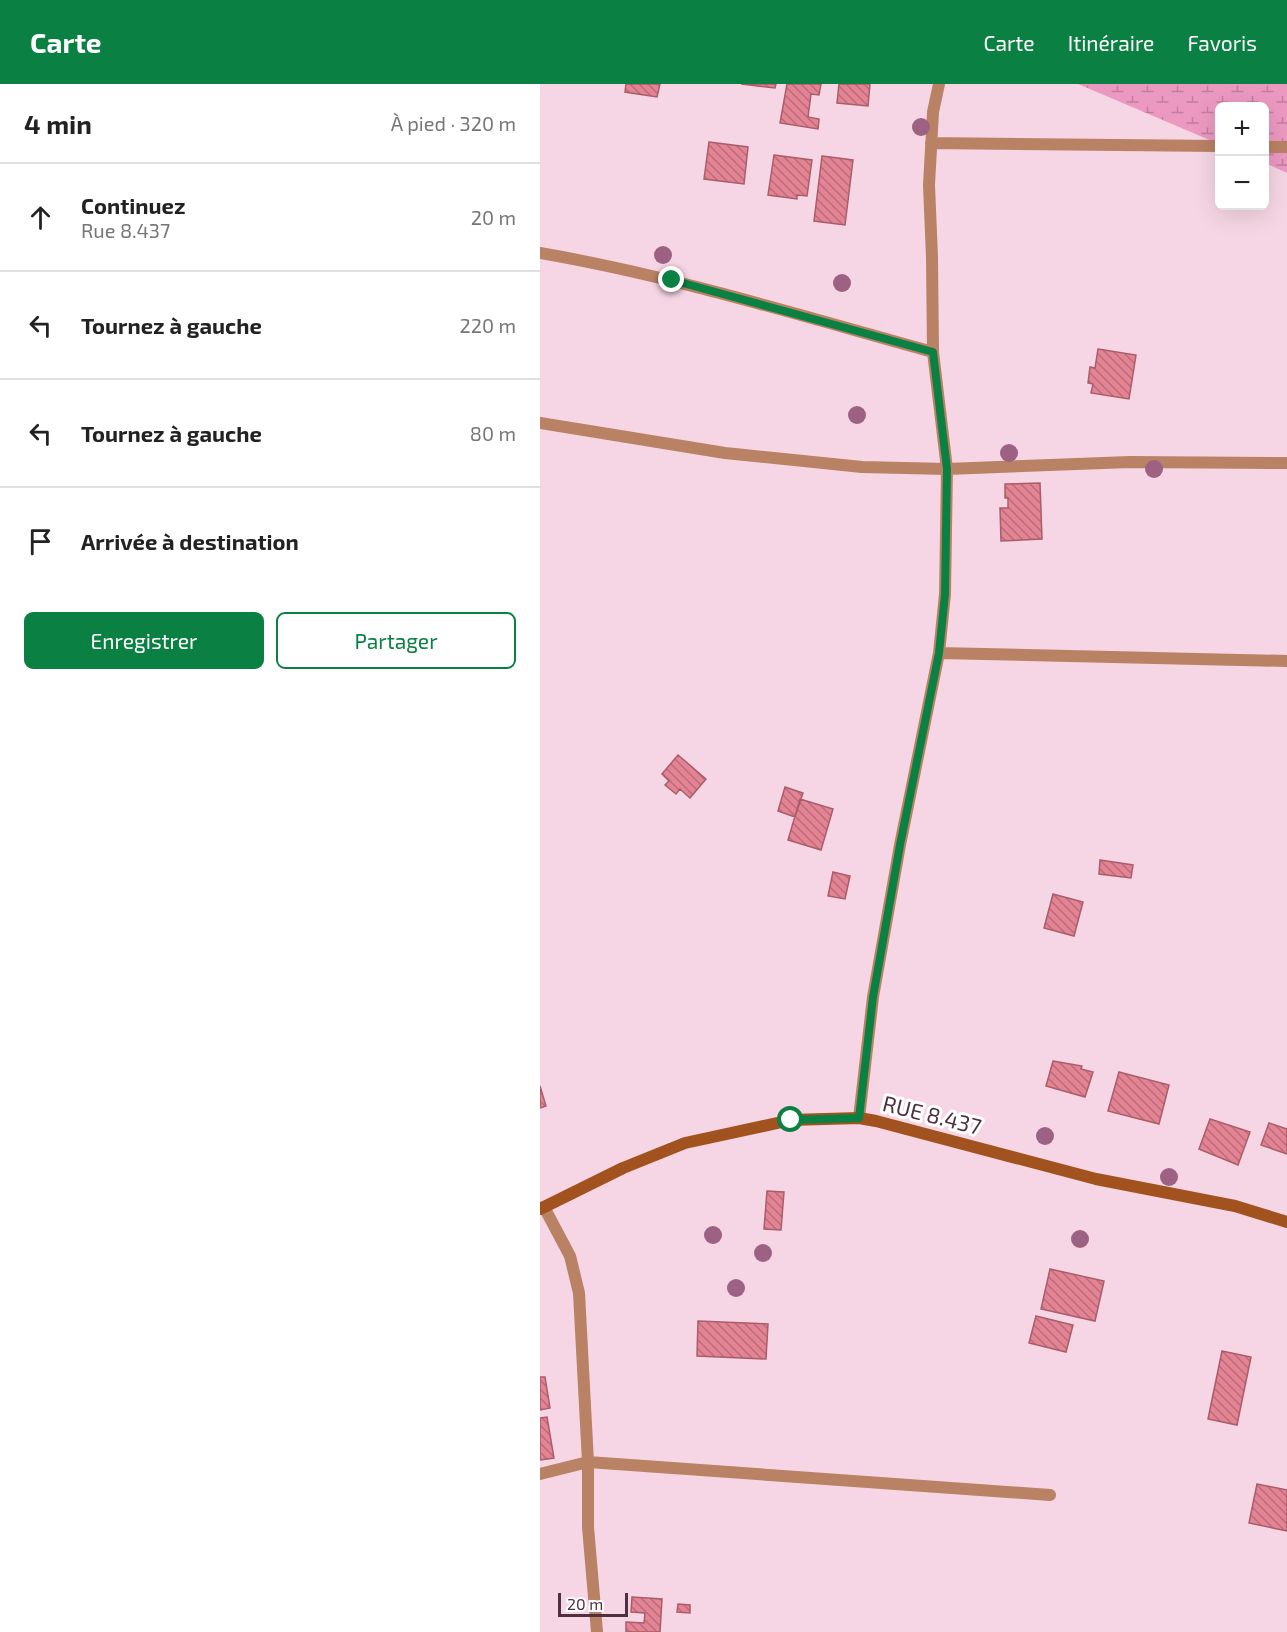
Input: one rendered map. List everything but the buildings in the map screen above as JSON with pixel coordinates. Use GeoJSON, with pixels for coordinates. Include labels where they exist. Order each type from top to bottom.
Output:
{"type":"FeatureCollection","features":[{"type":"Feature","properties":{"kind":"main road","name":"RUE 8.437"},"geometry":{"type":"LineString","coordinates":[[542,1208],[623,1168],[685,1143],[791,1120],[859,1118],[1096,1179],[1235,1206],[1287,1222]]}},
{"type":"Feature","properties":{"kind":"street"},"geometry":{"type":"LineString","coordinates":[[859,1118],[873,997],[900,845],[939,653],[945,594],[947,469],[933,352],[929,185],[933,112],[939,84]]}},
{"type":"Feature","properties":{"kind":"street"},"geometry":{"type":"LineString","coordinates":[[932,143],[1215,146]]}},
{"type":"Feature","properties":{"kind":"street"},"geometry":{"type":"LineString","coordinates":[[1269,147],[1287,147]]}},
{"type":"Feature","properties":{"kind":"street"},"geometry":{"type":"LineString","coordinates":[[540,253],[599,263],[672,280],[933,352]]}},
{"type":"Feature","properties":{"kind":"street"},"geometry":{"type":"LineString","coordinates":[[540,423],[725,453],[862,467],[947,469],[1130,462],[1287,464]]}},
{"type":"Feature","properties":{"kind":"street"},"geometry":{"type":"LineString","coordinates":[[939,653],[1287,661]]}},
{"type":"Feature","properties":{"kind":"street"},"geometry":{"type":"LineString","coordinates":[[542,1208],[570,1256],[579,1293],[588,1462],[588,1527],[597,1632]]}},
{"type":"Feature","properties":{"kind":"street"},"geometry":{"type":"LineString","coordinates":[[540,1474],[588,1462],[1050,1495]]}},
{"type":"Feature","properties":{"kind":"green space"},"geometry":{"type":"Polygon","coordinates":[[[1078,84],[1287,84],[1287,173],[1269,165],[1269,102],[1215,102],[1215,142],[1078,84]]]}},
{"type":"Feature","properties":{"kind":"route"},"geometry":{"type":"LineString","coordinates":[[672,280],[933,352],[947,469],[945,594],[939,653],[900,845],[873,997],[859,1118],[791,1120]]}}]}
